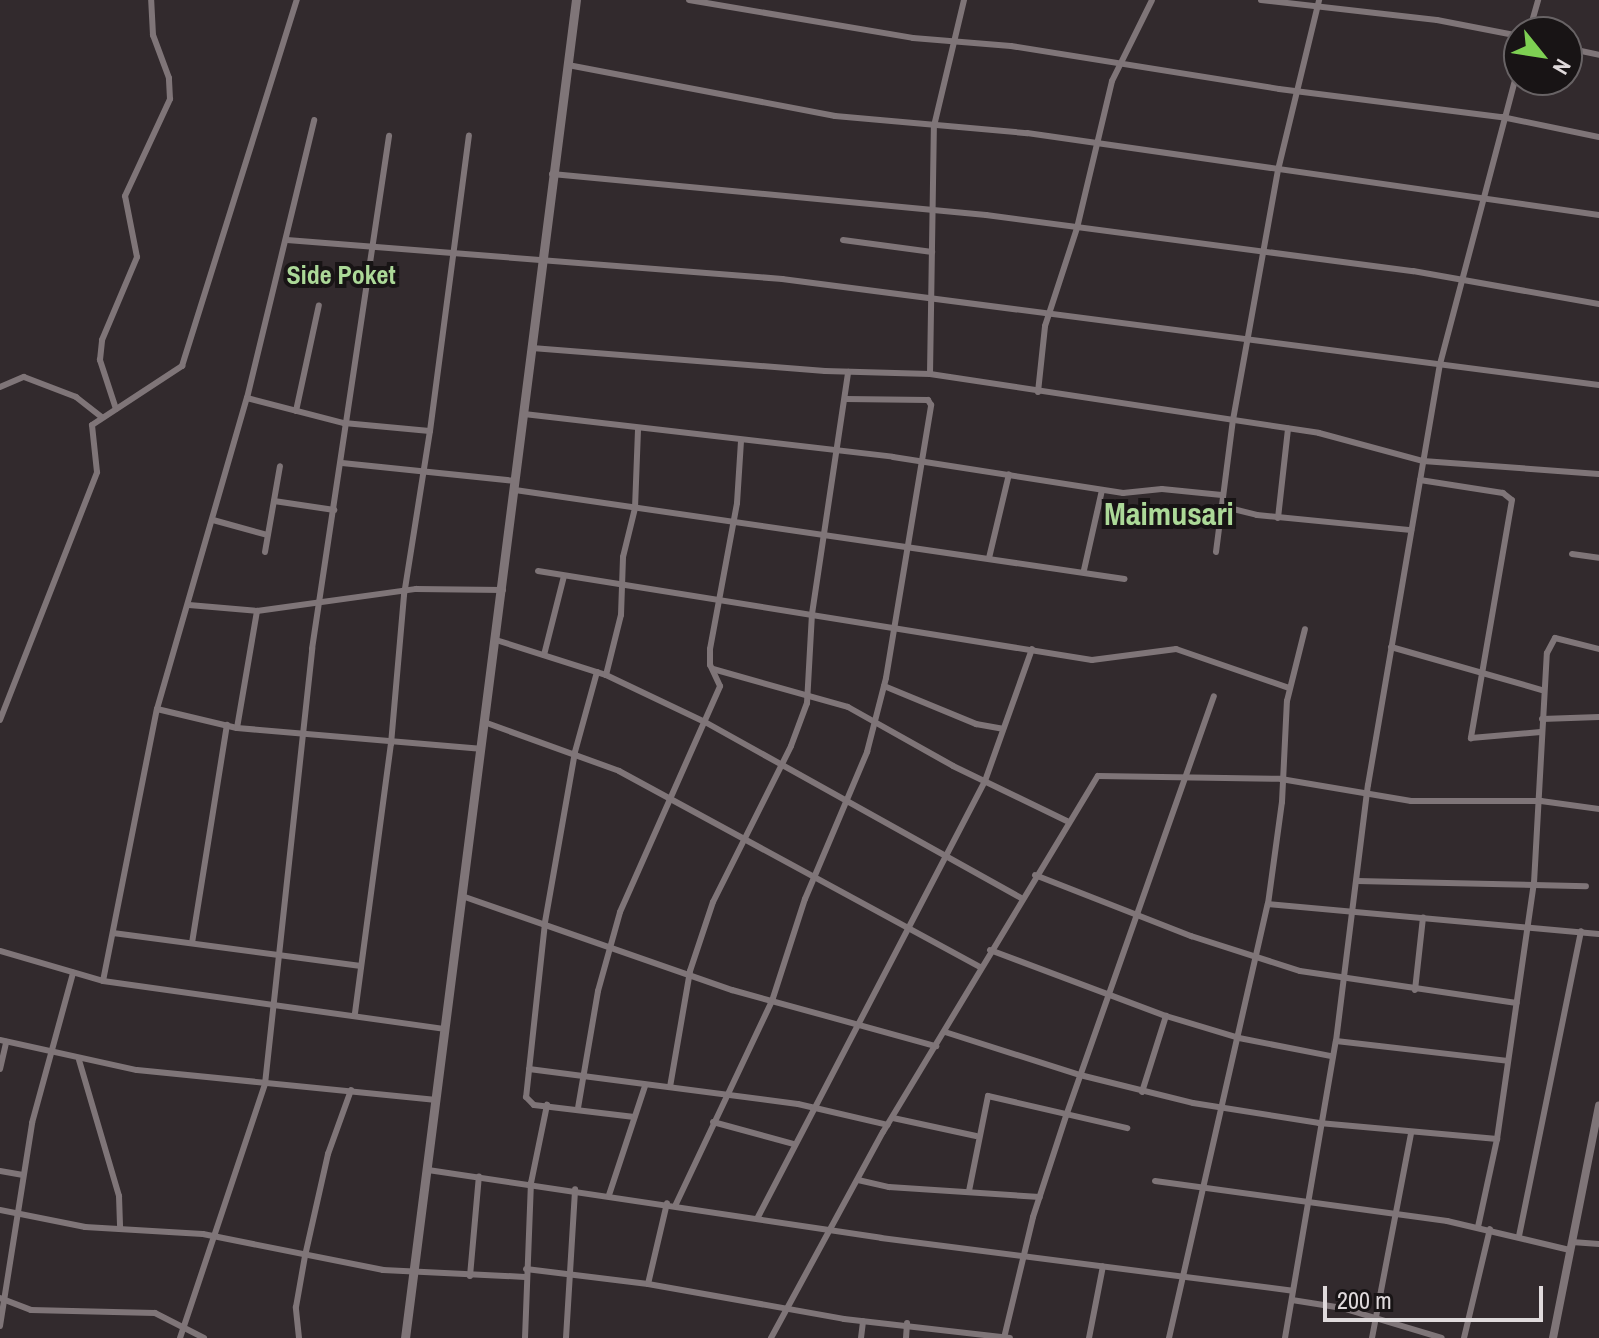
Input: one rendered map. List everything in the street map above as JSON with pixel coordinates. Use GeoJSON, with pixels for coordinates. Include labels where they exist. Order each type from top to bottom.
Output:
{"type":"FeatureCollection","features":[{"type":"Feature","properties":{"kind":"main road"},"geometry":{"type":"LineString","coordinates":[[405,1338],[576,0]]}},
{"type":"Feature","properties":{"kind":"street"},"geometry":{"type":"LineString","coordinates":[[116,409],[100,360],[102,340],[137,257],[125,196],[127,182],[170,99],[169,78],[153,35],[151,0]]}},
{"type":"Feature","properties":{"kind":"street"},"geometry":{"type":"LineString","coordinates":[[0,720],[97,472],[92,425],[182,366],[297,0]]}},
{"type":"Feature","properties":{"kind":"street"},"geometry":{"type":"LineString","coordinates":[[689,0],[956,44],[1011,46],[1296,92],[1502,117],[1599,137]]}},
{"type":"Feature","properties":{"kind":"street"},"geometry":{"type":"LineString","coordinates":[[930,374],[934,126],[940,87],[956,44],[964,0]]}},
{"type":"Feature","properties":{"kind":"street"},"geometry":{"type":"LineString","coordinates":[[1038,392],[1050,311],[1077,228],[1121,64],[1152,0]]}},
{"type":"Feature","properties":{"kind":"street"},"geometry":{"type":"LineString","coordinates":[[1261,0],[1318,3],[1503,33]]}},
{"type":"Feature","properties":{"kind":"street"},"geometry":{"type":"LineString","coordinates":[[1216,552],[1247,336],[1266,255],[1278,170],[1318,3]]}},
{"type":"Feature","properties":{"kind":"street"},"geometry":{"type":"LineString","coordinates":[[568,65],[761,104],[934,126],[1027,133],[1098,147],[1171,152],[1599,215]]}},
{"type":"Feature","properties":{"kind":"street"},"geometry":{"type":"LineString","coordinates":[[1285,1338],[1309,1204],[1319,1123],[1336,1041],[1367,790],[1440,364],[1459,279],[1509,96]]}},
{"type":"Feature","properties":{"kind":"street"},"geometry":{"type":"LineString","coordinates":[[103,981],[157,709],[247,398],[314,120]]}},
{"type":"Feature","properties":{"kind":"street"},"geometry":{"type":"LineString","coordinates":[[180,1338],[210,1236],[230,1194],[265,1084],[270,1006],[320,604],[342,463],[344,423],[369,246],[389,136]]}},
{"type":"Feature","properties":{"kind":"street"},"geometry":{"type":"LineString","coordinates":[[355,1013],[391,744],[404,595],[421,472],[430,431],[469,136]]}},
{"type":"Feature","properties":{"kind":"street"},"geometry":{"type":"LineString","coordinates":[[552,174],[800,195],[1077,228],[1459,279],[1599,304]]}},
{"type":"Feature","properties":{"kind":"street"},"geometry":{"type":"LineString","coordinates":[[287,240],[782,279],[1247,336],[1599,385]]}},
{"type":"Feature","properties":{"kind":"street"},"geometry":{"type":"LineString","coordinates":[[843,240],[932,252]]}},
{"type":"Feature","properties":{"kind":"street"},"geometry":{"type":"LineString","coordinates":[[296,411],[319,305]]}},
{"type":"Feature","properties":{"kind":"street"},"geometry":{"type":"LineString","coordinates":[[532,348],[848,372],[930,374],[1288,429],[1423,461],[1599,474]]}},
{"type":"Feature","properties":{"kind":"street"},"geometry":{"type":"LineString","coordinates":[[670,1087],[690,971],[713,902],[803,719],[812,614],[839,453],[848,372]]}},
{"type":"Feature","properties":{"kind":"street"},"geometry":{"type":"LineString","coordinates":[[0,387],[24,377],[76,397],[102,417]]}},
{"type":"Feature","properties":{"kind":"street"},"geometry":{"type":"LineString","coordinates":[[247,398],[344,423],[430,431]]}},
{"type":"Feature","properties":{"kind":"street"},"geometry":{"type":"LineString","coordinates":[[676,1204],[772,1001],[815,877],[848,805],[876,721],[884,686],[931,414],[928,400],[846,399]]}},
{"type":"Feature","properties":{"kind":"street"},"geometry":{"type":"LineString","coordinates":[[524,414],[924,461],[1102,490],[1222,495]]}},
{"type":"Feature","properties":{"kind":"street"},"geometry":{"type":"LineString","coordinates":[[606,675],[621,615],[621,587],[635,508],[638,429]]}},
{"type":"Feature","properties":{"kind":"street"},"geometry":{"type":"LineString","coordinates":[[1278,518],[1288,429]]}},
{"type":"Feature","properties":{"kind":"street"},"geometry":{"type":"LineString","coordinates":[[578,1108],[610,944],[635,871],[720,686],[709,659],[733,521],[741,441]]}},
{"type":"Feature","properties":{"kind":"street"},"geometry":{"type":"LineString","coordinates":[[342,463],[515,486],[635,508],[907,543],[1125,579]]}},
{"type":"Feature","properties":{"kind":"street"},"geometry":{"type":"LineString","coordinates":[[265,552],[280,466]]}},
{"type":"Feature","properties":{"kind":"street"},"geometry":{"type":"LineString","coordinates":[[989,558],[1009,474]]}},
{"type":"Feature","properties":{"kind":"street"},"geometry":{"type":"LineString","coordinates":[[1420,480],[1503,493],[1512,500],[1471,738],[1541,732]]}},
{"type":"Feature","properties":{"kind":"street"},"geometry":{"type":"LineString","coordinates":[[1084,570],[1102,490]]}},
{"type":"Feature","properties":{"kind":"street"},"geometry":{"type":"LineString","coordinates":[[274,501],[334,510]]}},
{"type":"Feature","properties":{"kind":"street"},"geometry":{"type":"LineString","coordinates":[[1221,506],[1278,518],[1411,530]]}},
{"type":"Feature","properties":{"kind":"street"},"geometry":{"type":"LineString","coordinates":[[213,520],[267,535]]}},
{"type":"Feature","properties":{"kind":"street"},"geometry":{"type":"LineString","coordinates":[[1572,554],[1599,558]]}},
{"type":"Feature","properties":{"kind":"street"},"geometry":{"type":"LineString","coordinates":[[538,571],[621,587],[812,614],[1092,660],[1176,649],[1289,688]]}},
{"type":"Feature","properties":{"kind":"street"},"geometry":{"type":"LineString","coordinates":[[544,655],[564,576]]}},
{"type":"Feature","properties":{"kind":"street"},"geometry":{"type":"LineString","coordinates":[[189,605],[257,611],[404,595],[416,589],[503,590]]}},
{"type":"Feature","properties":{"kind":"street"},"geometry":{"type":"LineString","coordinates":[[237,728],[257,611]]}},
{"type":"Feature","properties":{"kind":"street"},"geometry":{"type":"LineString","coordinates":[[1169,1338],[1239,1038],[1253,958],[1268,904],[1289,688],[1305,629]]}},
{"type":"Feature","properties":{"kind":"street"},"geometry":{"type":"LineString","coordinates":[[1478,1227],[1497,1139],[1534,883],[1541,801],[1542,690],[1547,653],[1555,638],[1599,649]]}},
{"type":"Feature","properties":{"kind":"street"},"geometry":{"type":"LineString","coordinates":[[496,640],[606,675],[705,722],[848,805],[1021,898]]}},
{"type":"Feature","properties":{"kind":"street"},"geometry":{"type":"LineString","coordinates":[[1391,647],[1482,676],[1542,690]]}},
{"type":"Feature","properties":{"kind":"street"},"geometry":{"type":"LineString","coordinates":[[758,1217],[985,781],[1032,649]]}},
{"type":"Feature","properties":{"kind":"street"},"geometry":{"type":"LineString","coordinates":[[713,669],[807,692],[876,721],[985,781],[1067,821]]}},
{"type":"Feature","properties":{"kind":"street"},"geometry":{"type":"LineString","coordinates":[[597,672],[575,752],[545,923],[528,1103],[634,1117]]}},
{"type":"Feature","properties":{"kind":"street"},"geometry":{"type":"LineString","coordinates":[[884,686],[976,724],[1003,729]]}},
{"type":"Feature","properties":{"kind":"street"},"geometry":{"type":"LineString","coordinates":[[0,1210],[120,1229],[210,1236],[305,1256],[413,1273],[470,1276],[568,1274],[648,1284],[863,1321],[907,1323],[1006,1338],[1023,1255],[1066,1116],[1214,696]]}},
{"type":"Feature","properties":{"kind":"street"},"geometry":{"type":"LineString","coordinates":[[157,709],[237,728],[391,744],[480,749]]}},
{"type":"Feature","properties":{"kind":"street"},"geometry":{"type":"LineString","coordinates":[[1542,719],[1599,717]]}},
{"type":"Feature","properties":{"kind":"street"},"geometry":{"type":"LineString","coordinates":[[484,722],[575,752],[743,837],[980,967]]}},
{"type":"Feature","properties":{"kind":"street"},"geometry":{"type":"LineString","coordinates":[[192,943],[227,725]]}},
{"type":"Feature","properties":{"kind":"street"},"geometry":{"type":"LineString","coordinates":[[771,1338],[791,1308],[890,1122],[990,950],[1067,821],[1103,774],[1281,779],[1443,804],[1541,801],[1599,809]]}},
{"type":"Feature","properties":{"kind":"street"},"geometry":{"type":"LineString","coordinates":[[1035,875],[1253,958],[1415,990],[1517,1003]]}},
{"type":"Feature","properties":{"kind":"street"},"geometry":{"type":"LineString","coordinates":[[1357,881],[1586,886]]}},
{"type":"Feature","properties":{"kind":"street"},"geometry":{"type":"LineString","coordinates":[[462,896],[772,1001],[936,1046]]}},
{"type":"Feature","properties":{"kind":"street"},"geometry":{"type":"LineString","coordinates":[[1268,904],[1599,934]]}},
{"type":"Feature","properties":{"kind":"street"},"geometry":{"type":"LineString","coordinates":[[1415,990],[1423,917]]}},
{"type":"Feature","properties":{"kind":"street"},"geometry":{"type":"LineString","coordinates":[[1519,1236],[1581,931]]}},
{"type":"Feature","properties":{"kind":"street"},"geometry":{"type":"LineString","coordinates":[[113,933],[361,966]]}},
{"type":"Feature","properties":{"kind":"street"},"geometry":{"type":"LineString","coordinates":[[990,950],[1166,1016],[1239,1038],[1331,1056]]}},
{"type":"Feature","properties":{"kind":"street"},"geometry":{"type":"LineString","coordinates":[[0,951],[103,981],[270,1006],[355,1013],[446,1029]]}},
{"type":"Feature","properties":{"kind":"street"},"geometry":{"type":"LineString","coordinates":[[0,1326],[22,1175],[73,973]]}},
{"type":"Feature","properties":{"kind":"street"},"geometry":{"type":"LineString","coordinates":[[1142,1092],[1166,1016]]}},
{"type":"Feature","properties":{"kind":"street"},"geometry":{"type":"LineString","coordinates":[[945,1032],[1080,1075],[1142,1092],[1221,1108],[1319,1123],[1497,1139]]}},
{"type":"Feature","properties":{"kind":"street"},"geometry":{"type":"LineString","coordinates":[[0,1069],[3,1041],[79,1060],[265,1084],[437,1100]]}},
{"type":"Feature","properties":{"kind":"street"},"geometry":{"type":"LineString","coordinates":[[1336,1041],[1508,1061]]}},
{"type":"Feature","properties":{"kind":"street"},"geometry":{"type":"LineString","coordinates":[[79,1060],[116,1183],[120,1229]]}},
{"type":"Feature","properties":{"kind":"street"},"geometry":{"type":"LineString","coordinates":[[529,1069],[814,1108],[976,1136]]}},
{"type":"Feature","properties":{"kind":"street"},"geometry":{"type":"LineString","coordinates":[[609,1195],[645,1086]]}},
{"type":"Feature","properties":{"kind":"street"},"geometry":{"type":"LineString","coordinates":[[299,1338],[296,1307],[305,1256],[328,1154],[351,1090]]}},
{"type":"Feature","properties":{"kind":"street"},"geometry":{"type":"LineString","coordinates":[[969,1191],[976,1136],[988,1096],[1127,1128]]}},
{"type":"Feature","properties":{"kind":"street"},"geometry":{"type":"LineString","coordinates":[[525,1338],[531,1183],[547,1105]]}},
{"type":"Feature","properties":{"kind":"street"},"geometry":{"type":"LineString","coordinates":[[1553,1338],[1571,1246],[1594,1156],[1599,1105]]}},
{"type":"Feature","properties":{"kind":"street"},"geometry":{"type":"LineString","coordinates":[[713,1122],[794,1144]]}},
{"type":"Feature","properties":{"kind":"street"},"geometry":{"type":"LineString","coordinates":[[1372,1338],[1393,1214],[1411,1133]]}},
{"type":"Feature","properties":{"kind":"street"},"geometry":{"type":"LineString","coordinates":[[428,1170],[676,1204],[833,1231],[1293,1291]]}},
{"type":"Feature","properties":{"kind":"street"},"geometry":{"type":"LineString","coordinates":[[0,1171],[22,1175]]}},
{"type":"Feature","properties":{"kind":"street"},"geometry":{"type":"LineString","coordinates":[[470,1276],[479,1176]]}},
{"type":"Feature","properties":{"kind":"street"},"geometry":{"type":"LineString","coordinates":[[858,1180],[889,1187],[1040,1197]]}},
{"type":"Feature","properties":{"kind":"street"},"geometry":{"type":"LineString","coordinates":[[1155,1181],[1478,1227],[1571,1246],[1599,1244]]}},
{"type":"Feature","properties":{"kind":"street"},"geometry":{"type":"LineString","coordinates":[[566,1338],[575,1189]]}},
{"type":"Feature","properties":{"kind":"street"},"geometry":{"type":"LineString","coordinates":[[648,1284],[667,1203]]}},
{"type":"Feature","properties":{"kind":"street"},"geometry":{"type":"LineString","coordinates":[[1464,1338],[1490,1229]]}},
{"type":"Feature","properties":{"kind":"street"},"geometry":{"type":"LineString","coordinates":[[1089,1338],[1103,1266]]}},
{"type":"Feature","properties":{"kind":"street"},"geometry":{"type":"LineString","coordinates":[[2,1298],[41,1311],[132,1309],[155,1313],[204,1338]]}},
{"type":"Feature","properties":{"kind":"street"},"geometry":{"type":"LineString","coordinates":[[1292,1300],[1342,1308],[1375,1322],[1442,1338]]}},
{"type":"Feature","properties":{"kind":"street"},"geometry":{"type":"LineString","coordinates":[[861,1338],[863,1321]]}},
{"type":"Feature","properties":{"kind":"street"},"geometry":{"type":"LineString","coordinates":[[906,1338],[907,1323]]}},
{"type":"Feature","properties":{"kind":"district","name":"Side Poket"},"geometry":{"type":"Point","coordinates":[341,275]}},
{"type":"Feature","properties":{"kind":"district","name":"Maimusari"},"geometry":{"type":"Point","coordinates":[1169,514]}}]}
